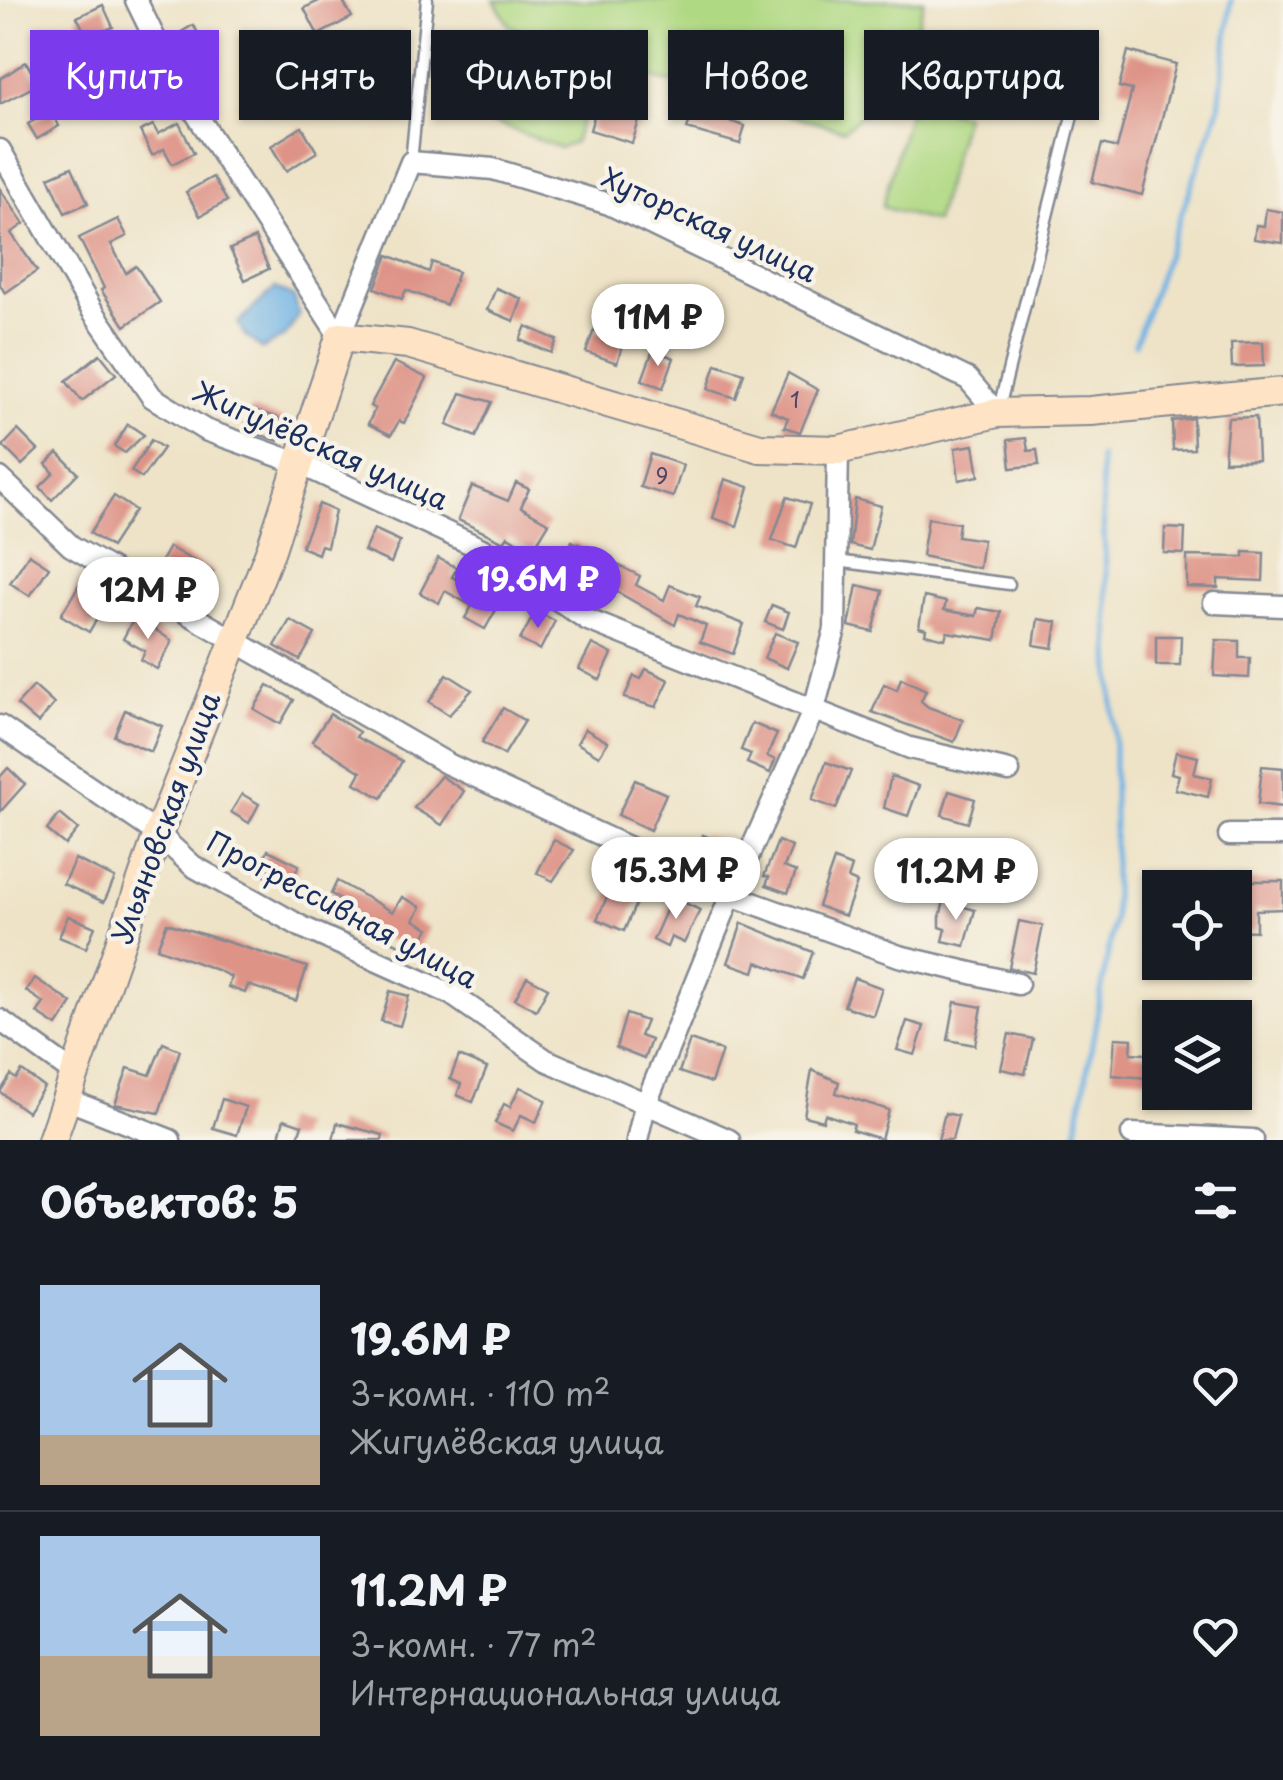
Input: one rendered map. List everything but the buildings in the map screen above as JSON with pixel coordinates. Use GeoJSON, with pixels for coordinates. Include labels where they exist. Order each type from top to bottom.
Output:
{"type":"FeatureCollection","features":[{"type":"Feature","properties":{"kind":"street"},"geometry":{"type":"LineString","coordinates":[[136,0],[177,84],[340,337],[408,344],[760,448],[838,450],[997,413],[1092,411],[1283,392]]}},
{"type":"Feature","properties":{"kind":"street","name":"Жигулёвская улица"},"geometry":{"type":"LineString","coordinates":[[0,150],[92,310],[152,397],[206,430],[298,463],[482,549],[588,620],[699,668],[910,748],[1009,770]]}},
{"type":"Feature","properties":{"kind":"street","name":"Ульяновская улица"},"geometry":{"type":"LineString","coordinates":[[52,1140],[158,834],[271,550],[340,337],[411,162]]}},
{"type":"Feature","properties":{"kind":"street","name":"Хуторская улица"},"geometry":{"type":"LineString","coordinates":[[411,162],[493,169],[609,204],[968,379],[997,413]]}},
{"type":"Feature","properties":{"kind":"street"},"geometry":{"type":"LineString","coordinates":[[637,1140],[645,1106],[730,895],[814,709],[835,629],[838,450]]}},
{"type":"Feature","properties":{"kind":"street"},"geometry":{"type":"LineString","coordinates":[[0,478],[71,546],[448,764],[730,895],[899,956],[1018,984]]}},
{"type":"Feature","properties":{"kind":"street"},"geometry":{"type":"LineString","coordinates":[[1214,603],[1283,606]]}},
{"type":"Feature","properties":{"kind":"street","name":"Прогрессивная улица"},"geometry":{"type":"LineString","coordinates":[[3,735],[158,834],[192,866],[302,927],[451,994],[546,1060],[729,1140]]}},
{"type":"Feature","properties":{"kind":"street"},"geometry":{"type":"LineString","coordinates":[[1230,835],[1283,835]]}},
{"type":"Feature","properties":{"kind":"street"},"geometry":{"type":"LineString","coordinates":[[0,1020],[71,1086],[170,1140]]}},
{"type":"Feature","properties":{"kind":"street"},"geometry":{"type":"LineString","coordinates":[[1132,1134],[1253,1140]]}},
{"type":"Feature","properties":{"kind":"lane"},"geometry":{"type":"LineString","coordinates":[[411,162],[427,0]]}},
{"type":"Feature","properties":{"kind":"lane"},"geometry":{"type":"LineString","coordinates":[[997,413],[1071,120]]}},
{"type":"Feature","properties":{"kind":"lane"},"geometry":{"type":"LineString","coordinates":[[837,561],[1009,584]]}},
{"type":"Feature","properties":{"kind":"green space"},"geometry":{"type":"Polygon","coordinates":[[[494,0],[924,0],[916,30],[864,30],[864,113],[844,130],[807,120],[844,120],[844,30],[668,30],[668,82],[648,76],[648,30],[518,30],[509,25],[494,0]]]}},
{"type":"Feature","properties":{"kind":"green space"},"geometry":{"type":"Polygon","coordinates":[[[487,120],[582,120],[574,143],[560,148],[487,120]]]}},
{"type":"Feature","properties":{"kind":"green space"},"geometry":{"type":"Polygon","coordinates":[[[906,120],[964,120],[935,222],[882,207],[906,120]]]}},
{"type":"Feature","properties":{"kind":"water"},"geometry":{"type":"Polygon","coordinates":[[[275,288],[294,297],[299,315],[286,335],[263,349],[245,336],[238,323],[275,288]]]}},
{"type":"Feature","properties":{"kind":"waterway"},"geometry":{"type":"LineString","coordinates":[[1135,344],[1219,108],[1231,0]]}},
{"type":"Feature","properties":{"kind":"waterway"},"geometry":{"type":"LineString","coordinates":[[1075,1140],[1114,919],[1114,727],[1100,457]]}}]}
